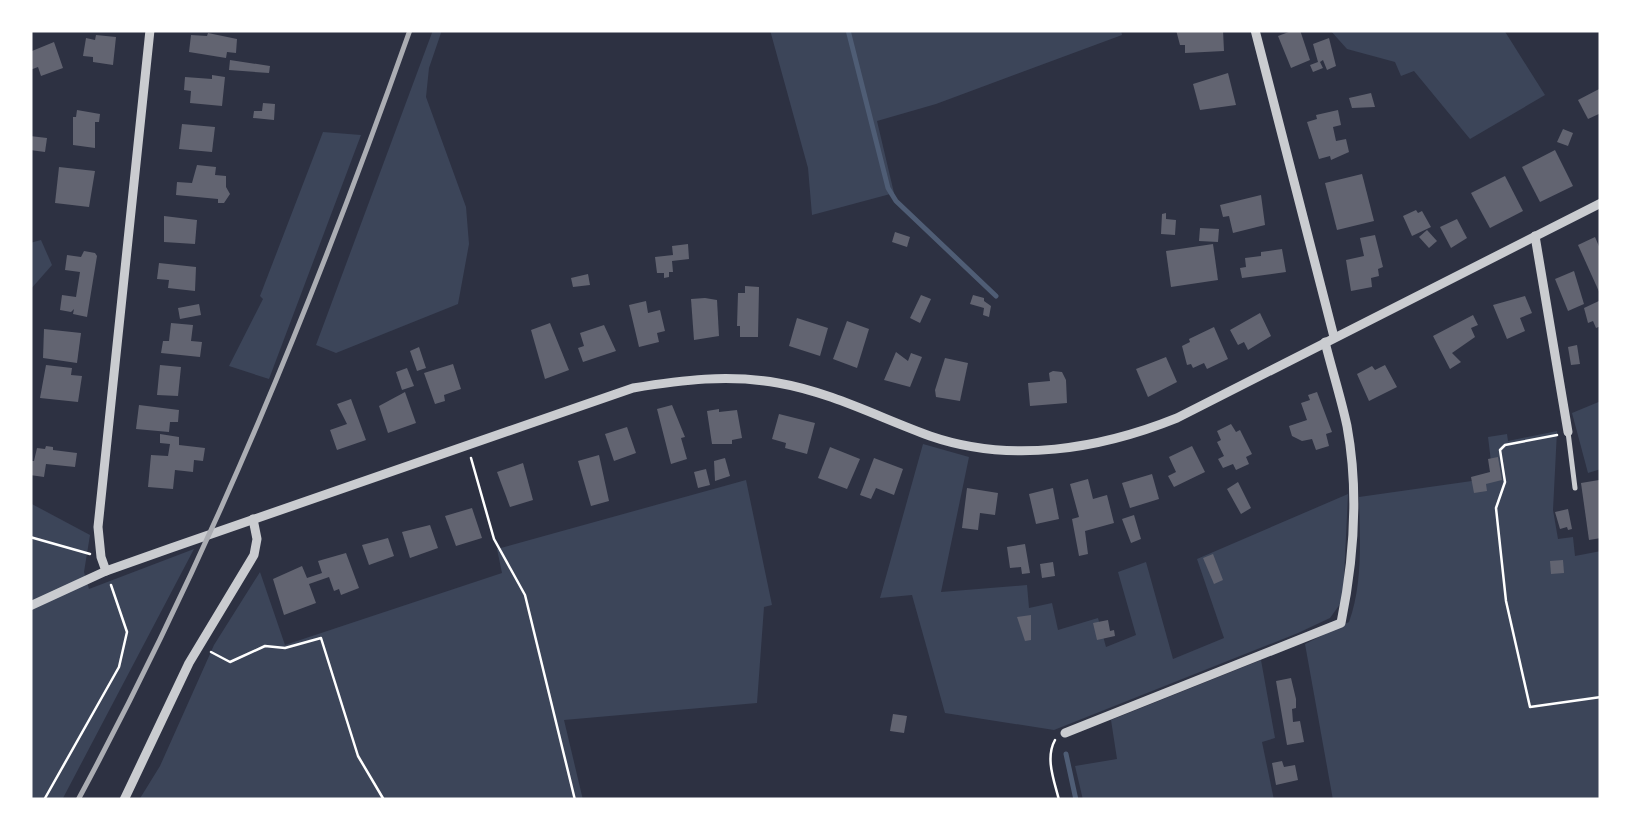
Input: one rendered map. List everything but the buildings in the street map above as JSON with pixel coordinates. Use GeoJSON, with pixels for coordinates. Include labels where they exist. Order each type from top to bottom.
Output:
{"type":"FeatureCollection","features":[{"type":"Feature","properties":{"kind":"street"},"geometry":{"type":"LineString","coordinates":[[106,572],[98,527],[150,30]]}},
{"type":"Feature","properties":{"kind":"street"},"geometry":{"type":"LineString","coordinates":[[1064,733],[1341,623],[1350,580],[1354,492],[1347,427],[1256,30]]}},
{"type":"Feature","properties":{"kind":"street"},"geometry":{"type":"LineString","coordinates":[[30,606],[106,572],[633,388],[718,377],[780,383],[934,438],[1010,449],[1064,449],[1119,439],[1178,418],[1601,203]]}},
{"type":"Feature","properties":{"kind":"street"},"geometry":{"type":"LineString","coordinates":[[1535,236],[1568,432]]}},
{"type":"Feature","properties":{"kind":"street"},"geometry":{"type":"LineString","coordinates":[[124,800],[199,647],[254,555],[257,539],[253,520]]}},
{"type":"Feature","properties":{"kind":"lane"},"geometry":{"type":"LineString","coordinates":[[1568,432],[1576,488]]}},
{"type":"Feature","properties":{"kind":"path"},"geometry":{"type":"LineString","coordinates":[[1568,432],[1536,442],[1505,445],[1500,450],[1506,482],[1496,508],[1506,601],[1530,707],[1601,697]]}},
{"type":"Feature","properties":{"kind":"path"},"geometry":{"type":"LineString","coordinates":[[468,446],[494,539],[525,595],[574,800]]}},
{"type":"Feature","properties":{"kind":"path"},"geometry":{"type":"LineString","coordinates":[[30,537],[101,557]]}},
{"type":"Feature","properties":{"kind":"path"},"geometry":{"type":"LineString","coordinates":[[44,800],[120,667],[127,632],[106,572]]}},
{"type":"Feature","properties":{"kind":"path"},"geometry":{"type":"LineString","coordinates":[[199,647],[230,662],[266,646],[285,648],[321,638],[358,756],[384,800]]}},
{"type":"Feature","properties":{"kind":"path"},"geometry":{"type":"LineString","coordinates":[[1058,800],[1050,750],[1064,733]]}},
{"type":"Feature","properties":{"kind":"shaded area"},"geometry":{"type":"Polygon","coordinates":[[[433,30],[442,30],[429,68],[426,97],[466,207],[469,244],[458,304],[336,353],[316,345],[433,30]]]}},
{"type":"Feature","properties":{"kind":"shaded area"},"geometry":{"type":"Polygon","coordinates":[[[770,30],[1121,30],[1122,35],[936,104],[877,121],[894,193],[812,215],[808,168],[770,30]]]}},
{"type":"Feature","properties":{"kind":"shaded area"},"geometry":{"type":"Polygon","coordinates":[[[1330,30],[1504,30],[1545,95],[1470,139],[1414,71],[1401,76],[1395,62],[1347,49],[1330,30]]]}},
{"type":"Feature","properties":{"kind":"shaded area"},"geometry":{"type":"Polygon","coordinates":[[[323,132],[361,135],[269,379],[229,366],[263,299],[260,296],[323,132]]]}},
{"type":"Feature","properties":{"kind":"shaded area"},"geometry":{"type":"Polygon","coordinates":[[[41,240],[52,265],[30,290],[30,243],[41,240]]]}},
{"type":"Feature","properties":{"kind":"shaded area"},"geometry":{"type":"Polygon","coordinates":[[[1601,401],[1601,469],[1588,473],[1572,413],[1601,401]]]}},
{"type":"Feature","properties":{"kind":"shaded area"},"geometry":{"type":"Polygon","coordinates":[[[1557,431],[1553,510],[1558,539],[1573,537],[1575,556],[1601,551],[1601,800],[1333,800],[1305,644],[1349,622],[1359,577],[1359,497],[1493,478],[1488,437],[1507,434],[1508,441],[1557,431]]]}},
{"type":"Feature","properties":{"kind":"shaded area"},"geometry":{"type":"Polygon","coordinates":[[[923,444],[969,457],[941,592],[1027,585],[1029,608],[1052,603],[1058,630],[1098,618],[1106,647],[1136,635],[1118,572],[1146,562],[1173,659],[1224,638],[1197,559],[1348,494],[1343,600],[1330,618],[1298,633],[1054,730],[945,713],[912,595],[880,598],[923,444]]]}},
{"type":"Feature","properties":{"kind":"shaded area"},"geometry":{"type":"Polygon","coordinates":[[[746,480],[772,605],[764,607],[757,703],[564,720],[583,800],[139,800],[160,766],[214,645],[260,572],[285,645],[502,573],[497,549],[746,480]]]}},
{"type":"Feature","properties":{"kind":"shaded area"},"geometry":{"type":"Polygon","coordinates":[[[30,503],[90,535],[84,572],[89,589],[194,549],[62,800],[30,800],[30,503]]]}},
{"type":"Feature","properties":{"kind":"shaded area"},"geometry":{"type":"Polygon","coordinates":[[[1261,660],[1275,738],[1262,742],[1274,800],[1083,800],[1075,766],[1117,759],[1111,720],[1261,660]]]}},
{"type":"Feature","properties":{"kind":"waterway"},"geometry":{"type":"LineString","coordinates":[[848,30],[888,188],[896,201],[996,296]]}},
{"type":"Feature","properties":{"kind":"waterway"},"geometry":{"type":"LineString","coordinates":[[1066,754],[1076,800]]}},
{"type":"Feature","properties":{"kind":"railway"},"geometry":{"type":"LineString","coordinates":[[78,800],[173,613],[259,422],[410,30]]}}]}
